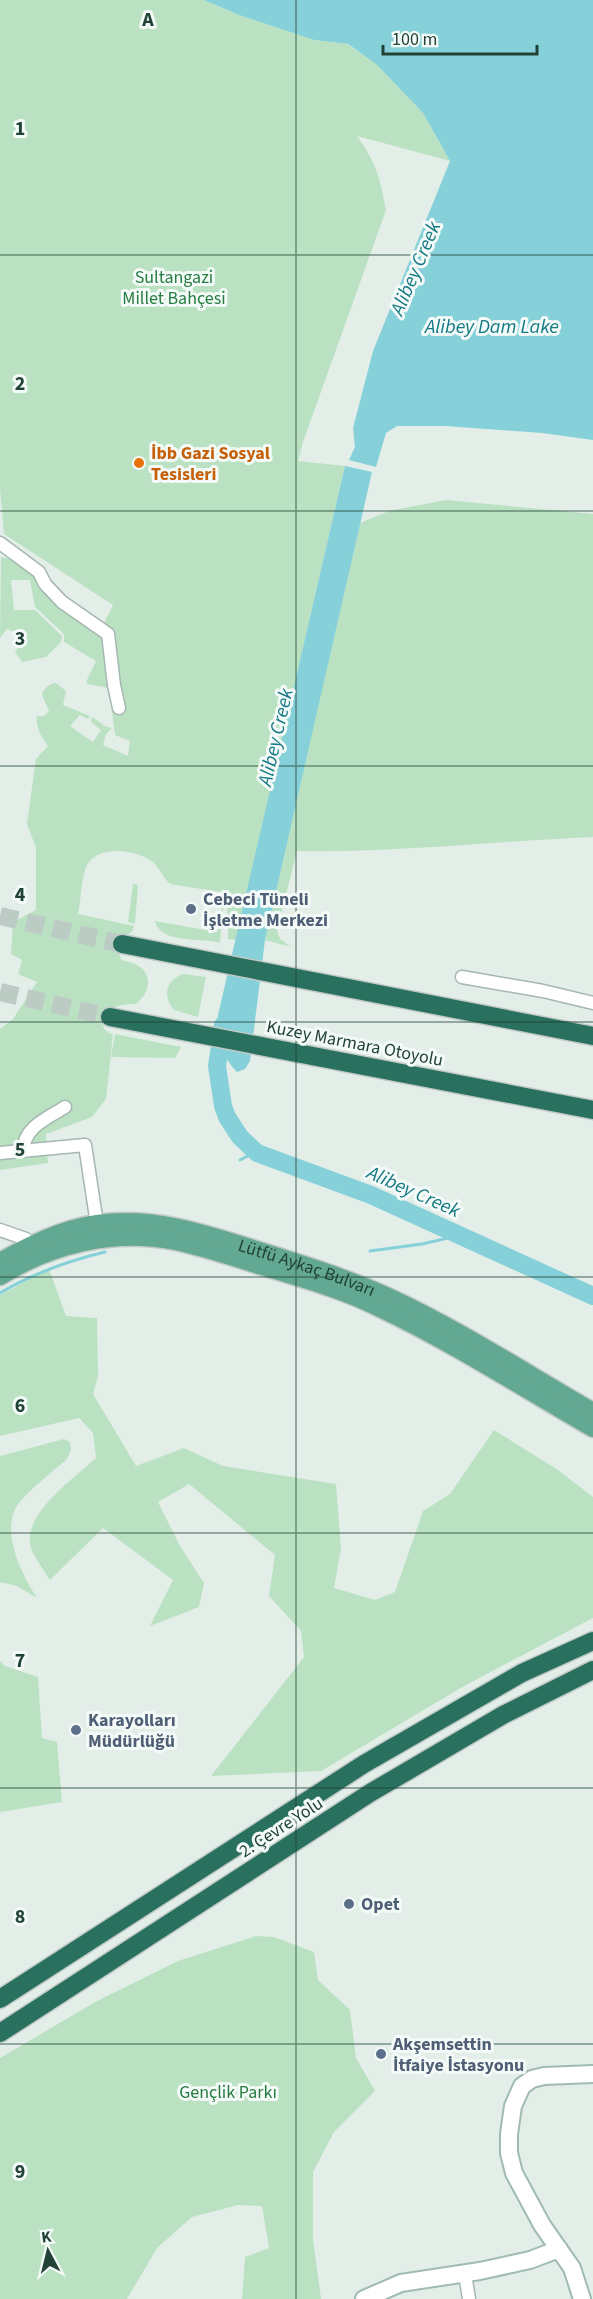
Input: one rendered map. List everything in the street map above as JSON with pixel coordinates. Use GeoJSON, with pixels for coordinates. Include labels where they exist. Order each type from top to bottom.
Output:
{"type":"FeatureCollection","features":[{"type":"Feature","properties":{"kind":"highway"},"geometry":{"type":"LineString","coordinates":[[122,944],[593,1036]]}},
{"type":"Feature","properties":{"kind":"highway","name":"Kuzey Marmara Otoyolu"},"geometry":{"type":"LineString","coordinates":[[110,1017],[593,1110]]}},
{"type":"Feature","properties":{"kind":"highway","name":"2. Çevre Yolu"},"geometry":{"type":"LineString","coordinates":[[0,1999],[246,1839],[414,1734],[522,1673],[593,1641]]}},
{"type":"Feature","properties":{"kind":"highway","name":"2. Çevre Yolu"},"geometry":{"type":"LineString","coordinates":[[0,2032],[380,1787],[503,1715],[593,1670]]}},
{"type":"Feature","properties":{"kind":"highway"},"geometry":{"type":"LineString","coordinates":[[0,1985],[63,1948],[94,1938]]}},
{"type":"Feature","properties":{"kind":"main road","name":"Lütfü Aykaç Bulvarı"},"geometry":{"type":"LineString","coordinates":[[0,1276],[41,1254],[98,1232],[141,1222],[170,1226],[213,1236],[345,1279],[417,1311],[593,1412]]}},
{"type":"Feature","properties":{"kind":"main road","name":"Lütfü Aykaç Bulvarı"},"geometry":{"type":"LineString","coordinates":[[0,1262],[31,1245],[62,1233],[98,1232],[146,1237],[209,1250],[338,1290],[378,1307],[412,1324],[593,1428]]}},
{"type":"Feature","properties":{"kind":"street"},"geometry":{"type":"LineString","coordinates":[[0,543],[39,572],[45,584],[62,602],[108,634],[119,708]]}},
{"type":"Feature","properties":{"kind":"street"},"geometry":{"type":"LineString","coordinates":[[462,977],[543,991],[593,1004]]}},
{"type":"Feature","properties":{"kind":"street"},"geometry":{"type":"LineString","coordinates":[[23,1151],[24,1140],[33,1126],[64,1107]]}},
{"type":"Feature","properties":{"kind":"street"},"geometry":{"type":"LineString","coordinates":[[0,1153],[85,1144],[98,1232]]}},
{"type":"Feature","properties":{"kind":"street"},"geometry":{"type":"LineString","coordinates":[[0,1230],[26,1239],[31,1245]]}},
{"type":"Feature","properties":{"kind":"street"},"geometry":{"type":"LineString","coordinates":[[582,2299],[572,2268],[536,2216],[514,2173],[509,2153],[509,2134],[513,2106],[522,2086],[532,2079],[544,2076],[593,2074]]}},
{"type":"Feature","properties":{"kind":"street"},"geometry":{"type":"LineString","coordinates":[[364,2299],[401,2283],[465,2274],[530,2260],[559,2249]]}},
{"type":"Feature","properties":{"kind":"street"},"geometry":{"type":"LineString","coordinates":[[465,2274],[469,2299]]}},
{"type":"Feature","properties":{"kind":"green space","name":"Sultangazi Millet Bahçesi"},"geometry":{"type":"Polygon","coordinates":[[[0,0],[204,0],[239,15],[314,40],[347,44],[377,65],[423,113],[450,161],[357,136],[369,154],[376,171],[386,210],[298,461],[345,466],[236,940],[228,939],[227,893],[170,884],[153,862],[137,854],[107,852],[91,860],[84,872],[78,914],[134,926],[132,932],[120,944],[119,951],[122,960],[136,964],[144,971],[148,986],[140,1001],[116,1007],[102,1021],[105,1030],[113,1034],[106,1099],[92,1117],[46,1134],[48,1163],[0,1170],[0,1029],[13,1019],[37,982],[18,974],[22,960],[11,954],[13,922],[36,910],[36,848],[27,824],[36,759],[48,746],[37,724],[37,716],[44,716],[49,711],[42,695],[44,690],[56,683],[66,691],[63,705],[90,716],[88,719],[80,715],[70,726],[93,742],[101,730],[91,722],[92,717],[112,728],[106,734],[103,745],[128,756],[130,741],[115,735],[109,688],[86,682],[96,661],[64,642],[64,634],[35,607],[30,580],[11,580],[14,610],[35,610],[62,636],[61,642],[46,657],[22,662],[15,652],[22,641],[18,633],[7,629],[0,638],[1,557],[22,562],[106,639],[105,621],[113,605],[4,534],[0,488],[0,0]]]}},
{"type":"Feature","properties":{"kind":"green space"},"geometry":{"type":"Polygon","coordinates":[[[446,500],[593,514],[593,837],[408,849],[297,851],[277,930],[280,939],[291,947],[265,940],[360,523],[389,511],[446,500]]]}},
{"type":"Feature","properties":{"kind":"green space"},"geometry":{"type":"Polygon","coordinates":[[[133,884],[138,885],[135,924],[128,922],[133,884]]]}},
{"type":"Feature","properties":{"kind":"green space"},"geometry":{"type":"Polygon","coordinates":[[[224,898],[220,943],[183,939],[165,934],[155,921],[217,932],[224,898]]]}},
{"type":"Feature","properties":{"kind":"green space"},"geometry":{"type":"Polygon","coordinates":[[[183,974],[206,977],[198,1017],[174,1010],[170,1005],[167,994],[170,984],[183,974]]]}},
{"type":"Feature","properties":{"kind":"green space"},"geometry":{"type":"Polygon","coordinates":[[[115,1034],[181,1047],[175,1058],[111,1057],[115,1034]]]}},
{"type":"Feature","properties":{"kind":"green space"},"geometry":{"type":"Polygon","coordinates":[[[49,1269],[66,1316],[97,1318],[98,1376],[93,1394],[136,1466],[184,1448],[223,1466],[336,1484],[341,1548],[334,1588],[375,1600],[395,1592],[423,1511],[450,1494],[494,1430],[558,1470],[593,1497],[593,1618],[464,1686],[321,1771],[211,1776],[304,1657],[301,1631],[269,1596],[275,1555],[189,1484],[158,1502],[180,1546],[204,1583],[199,1607],[150,1626],[173,1580],[103,1528],[50,1580],[31,1548],[30,1535],[34,1522],[52,1498],[96,1458],[93,1433],[79,1418],[0,1436],[0,1295],[49,1269]]]}},
{"type":"Feature","properties":{"kind":"green space"},"geometry":{"type":"Polygon","coordinates":[[[64,1439],[70,1442],[71,1450],[67,1459],[23,1498],[13,1515],[11,1527],[15,1552],[37,1598],[17,1586],[0,1582],[0,1456],[64,1439]]]}},
{"type":"Feature","properties":{"kind":"green space"},"geometry":{"type":"Polygon","coordinates":[[[0,1661],[5,1666],[38,1677],[42,1738],[57,1742],[62,1802],[0,1812],[0,1661]]]}},
{"type":"Feature","properties":{"kind":"green space","name":"Gençlik Parkı"},"geometry":{"type":"Polygon","coordinates":[[[256,1936],[274,1937],[314,1952],[318,1980],[350,2010],[356,2058],[375,2091],[334,2132],[313,2172],[313,2239],[321,2299],[242,2299],[245,2257],[269,2248],[262,2206],[238,2205],[192,2217],[157,2248],[127,2299],[0,2299],[0,2058],[97,2001],[178,1961],[256,1936]]]}},
{"type":"Feature","properties":{"kind":"water","name":"Alibey Dam Lake"},"geometry":{"type":"Polygon","coordinates":[[[204,0],[593,0],[593,440],[542,433],[445,426],[397,426],[386,433],[376,467],[349,460],[355,447],[353,428],[373,351],[450,161],[423,113],[377,65],[348,44],[314,40],[239,15],[204,0]]]}},
{"type":"Feature","properties":{"kind":"water"},"geometry":{"type":"Polygon","coordinates":[[[345,466],[372,472],[265,940],[250,1061],[245,1069],[237,1072],[227,1060],[221,1046],[218,1015],[345,466]]]}},
{"type":"Feature","properties":{"kind":"waterway","name":"Alibey Creek"},"geometry":{"type":"LineString","coordinates":[[223,1025],[217,1066],[223,1106],[240,1137],[257,1153],[371,1195],[593,1296]]}},
{"type":"Feature","properties":{"kind":"waterway"},"geometry":{"type":"LineString","coordinates":[[240,1160],[255,1152]]}},
{"type":"Feature","properties":{"kind":"waterway"},"geometry":{"type":"LineString","coordinates":[[370,1251],[422,1244],[461,1235]]}},
{"type":"Feature","properties":{"kind":"waterway"},"geometry":{"type":"LineString","coordinates":[[0,1293],[51,1268],[105,1252]]}},
{"type":"Feature","properties":{"kind":"tunnel"},"geometry":{"type":"LineString","coordinates":[[0,916],[122,944]]}},
{"type":"Feature","properties":{"kind":"tunnel"},"geometry":{"type":"LineString","coordinates":[[0,992],[110,1017]]}},
{"type":"Feature","properties":{"kind":"place","name":"İbb Gazi Sosyal Tesisleri"},"geometry":{"type":"Point","coordinates":[139,463]}},
{"type":"Feature","properties":{"kind":"place","name":"Cebeci Tüneli İşletme Merkezi"},"geometry":{"type":"Point","coordinates":[191,909]}},
{"type":"Feature","properties":{"kind":"place","name":"Karayolları Müdürlüğü"},"geometry":{"type":"Point","coordinates":[76,1730]}},
{"type":"Feature","properties":{"kind":"place","name":"Opet"},"geometry":{"type":"Point","coordinates":[349,1904]}},
{"type":"Feature","properties":{"kind":"place","name":"Akşemsettin İtfaiye İstasyonu"},"geometry":{"type":"Point","coordinates":[381,2054]}}]}
